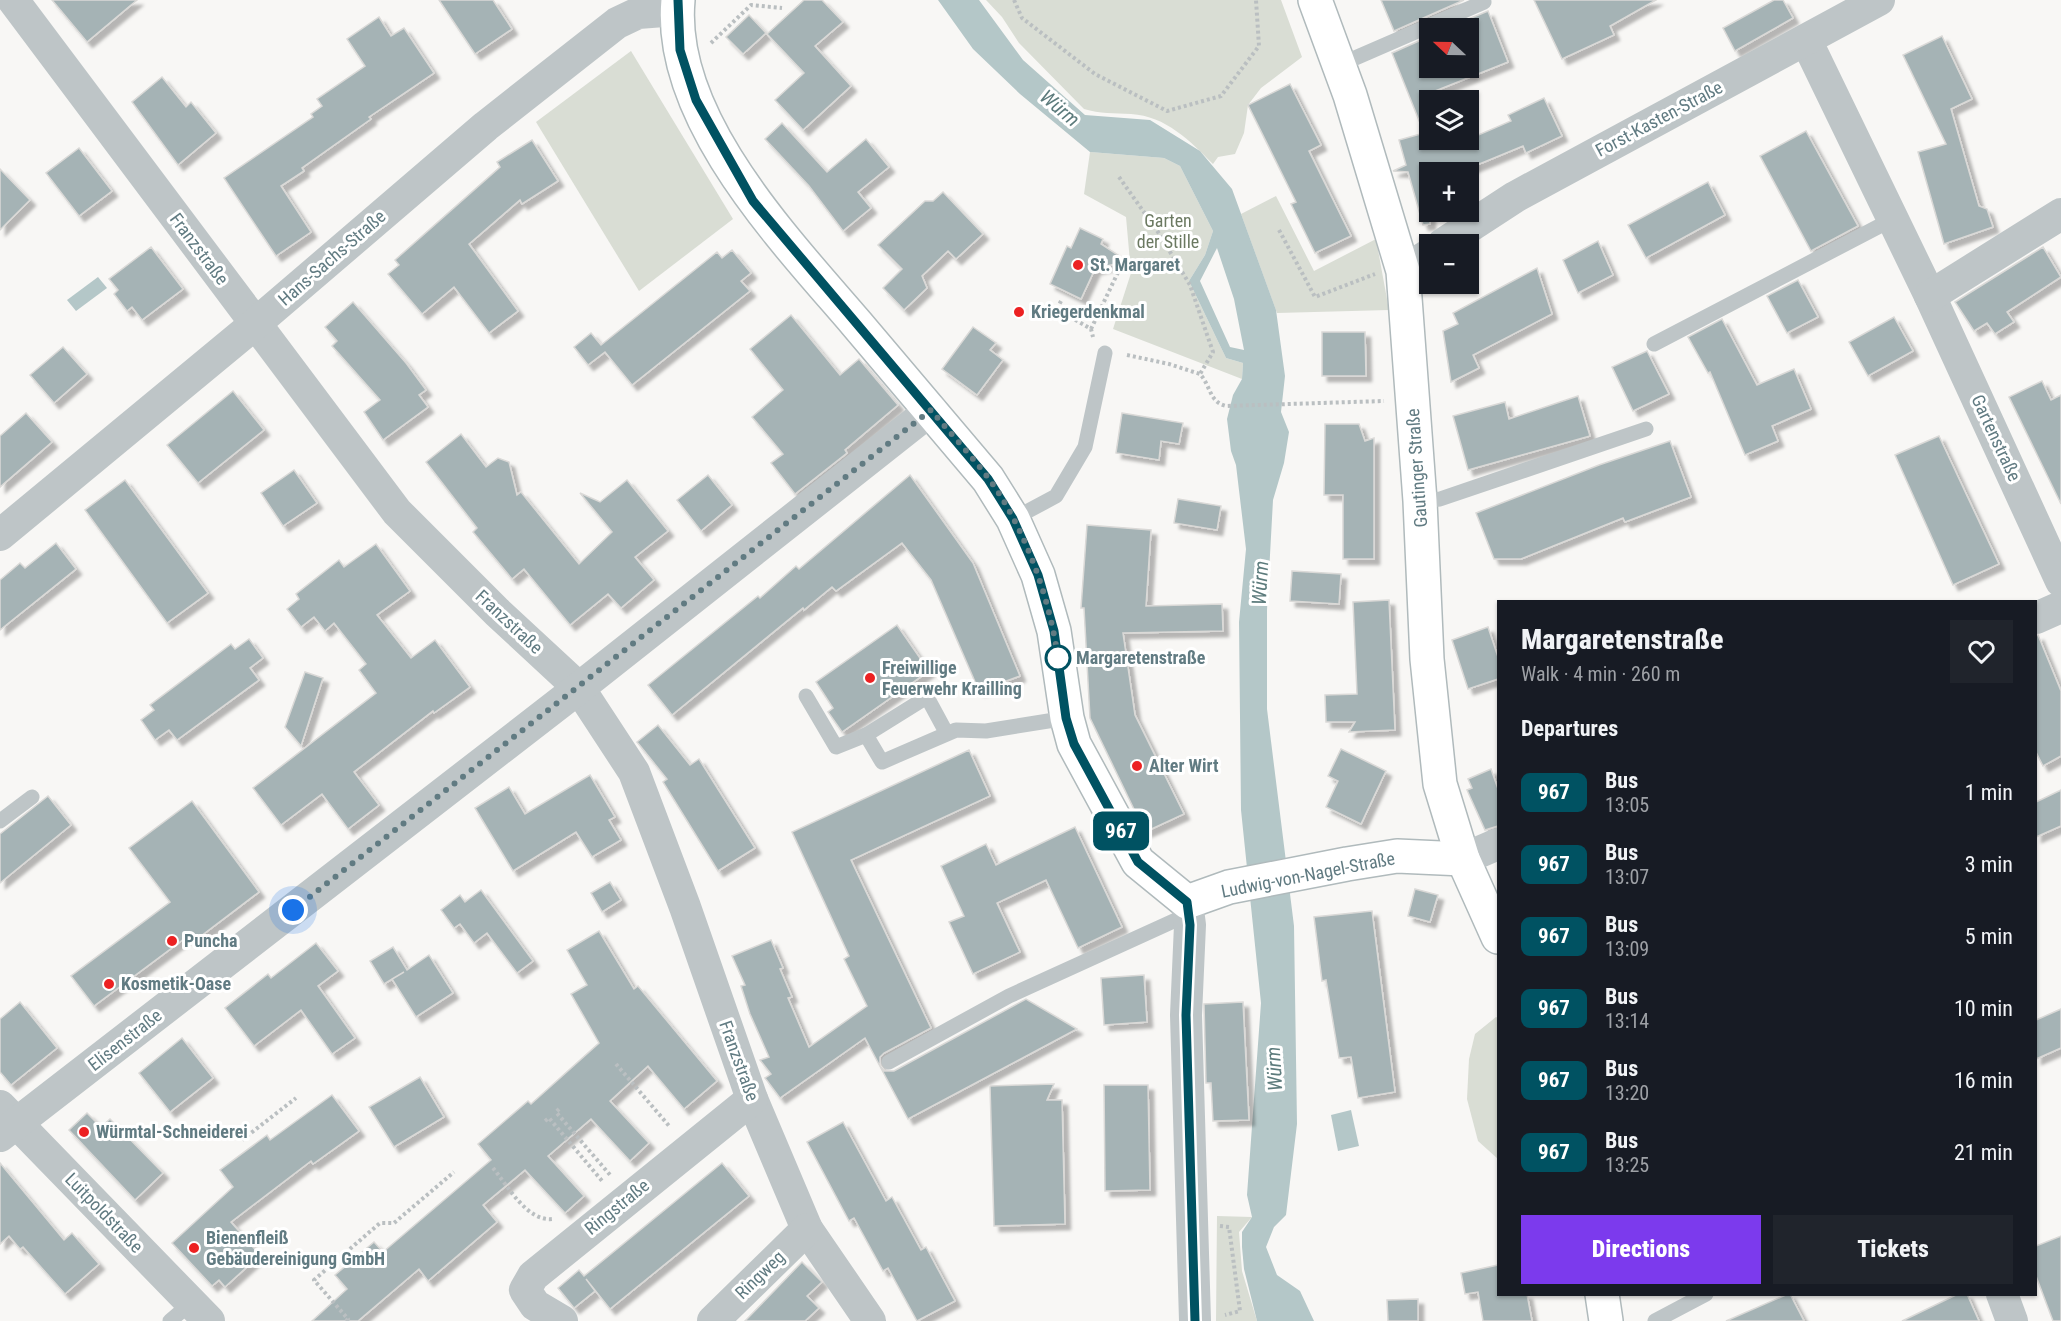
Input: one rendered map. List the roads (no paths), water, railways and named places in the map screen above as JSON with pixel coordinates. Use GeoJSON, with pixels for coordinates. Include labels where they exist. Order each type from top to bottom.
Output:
{"type":"FeatureCollection","features":[{"type":"Feature","properties":{"kind":"street"},"geometry":{"type":"LineString","coordinates":[[0,6],[7,0]]}},
{"type":"Feature","properties":{"kind":"street","name":"Franzstraße"},"geometry":{"type":"LineString","coordinates":[[13,0],[397,512],[497,612],[579,688],[634,772],[685,908],[752,1099],[807,1229],[870,1321]]}},
{"type":"Feature","properties":{"kind":"street","name":"Gautinger Straße"},"geometry":{"type":"LineString","coordinates":[[1315,0],[1339,64],[1405,265],[1420,501],[1427,659],[1440,784],[1463,859],[1497,936]]}},
{"type":"Feature","properties":{"kind":"street","name":"Forst-Kasten-Straße"},"geometry":{"type":"LineString","coordinates":[[1458,234],[1515,197],[1879,0]]}},
{"type":"Feature","properties":{"kind":"street"},"geometry":{"type":"LineString","coordinates":[[677,5],[680,50],[696,100],[753,201],[988,479],[1013,519],[1038,575],[1054,631],[1066,718],[1074,744],[1138,862],[1188,908],[1186,1015],[1208,1318]]}},
{"type":"Feature","properties":{"kind":"street","name":"Hans-Sachs-Straße"},"geometry":{"type":"LineString","coordinates":[[0,536],[255,324],[486,126],[617,23],[638,14],[677,5]]}},
{"type":"Feature","properties":{"kind":"street","name":"Gartenstraße"},"geometry":{"type":"LineString","coordinates":[[1806,40],[1930,296],[2061,581]]}},
{"type":"Feature","properties":{"kind":"street"},"geometry":{"type":"LineString","coordinates":[[1930,296],[2061,214]]}},
{"type":"Feature","properties":{"kind":"street","name":"Elisenstraße"},"geometry":{"type":"LineString","coordinates":[[6,1122],[579,688],[931,410]]}},
{"type":"Feature","properties":{"kind":"street"},"geometry":{"type":"LineString","coordinates":[[2037,618],[2061,607]]}},
{"type":"Feature","properties":{"kind":"street","name":"Ludwig-von-Nagel-Straße"},"geometry":{"type":"LineString","coordinates":[[1188,908],[1229,887],[1397,856],[1463,859],[1497,844]]}},
{"type":"Feature","properties":{"kind":"street","name":"Ringstraße"},"geometry":{"type":"LineString","coordinates":[[562,1321],[535,1305],[525,1290],[533,1276],[752,1099]]}},
{"type":"Feature","properties":{"kind":"street","name":"Luitpoldstraße"},"geometry":{"type":"LineString","coordinates":[[6,1122],[190,1315]]}},
{"type":"Feature","properties":{"kind":"street","name":"Ringweg"},"geometry":{"type":"LineString","coordinates":[[713,1321],[807,1229]]}},
{"type":"Feature","properties":{"kind":"street"},"geometry":{"type":"LineString","coordinates":[[1602,1296],[1606,1321]]}},
{"type":"Feature","properties":{"kind":"street"},"geometry":{"type":"LineString","coordinates":[[2003,1296],[2012,1321]]}},
{"type":"Feature","properties":{"kind":"lane"},"geometry":{"type":"LineString","coordinates":[[1339,64],[1484,2]]}},
{"type":"Feature","properties":{"kind":"lane"},"geometry":{"type":"LineString","coordinates":[[1654,344],[1893,219]]}},
{"type":"Feature","properties":{"kind":"lane"},"geometry":{"type":"LineString","coordinates":[[1013,519],[1056,496],[1085,447],[1105,353]]}},
{"type":"Feature","properties":{"kind":"lane"},"geometry":{"type":"LineString","coordinates":[[1420,501],[1440,500],[1647,429]]}},
{"type":"Feature","properties":{"kind":"lane"},"geometry":{"type":"LineString","coordinates":[[806,696],[836,747],[866,735],[927,697],[947,734]]}},
{"type":"Feature","properties":{"kind":"lane"},"geometry":{"type":"LineString","coordinates":[[866,735],[882,762],[956,730],[986,731],[1066,718]]}},
{"type":"Feature","properties":{"kind":"lane"},"geometry":{"type":"LineString","coordinates":[[0,821],[32,797]]}},
{"type":"Feature","properties":{"kind":"lane"},"geometry":{"type":"LineString","coordinates":[[890,1062],[1009,996],[1188,908]]}},
{"type":"Feature","properties":{"kind":"lane"},"geometry":{"type":"LineString","coordinates":[[1655,1321],[1702,1296]]}},
{"type":"Feature","properties":{"kind":"water","name":"Würm"},"geometry":{"type":"Polygon","coordinates":[[[938,0],[979,0],[1023,60],[1085,115],[1150,120],[1200,151],[1232,189],[1276,310],[1285,376],[1281,412],[1289,432],[1284,463],[1273,500],[1267,610],[1267,709],[1294,926],[1297,1124],[1286,1215],[1274,1227],[1266,1247],[1277,1275],[1300,1291],[1314,1321],[1257,1321],[1244,1269],[1242,1232],[1252,1217],[1247,1195],[1261,1003],[1241,810],[1239,622],[1246,549],[1236,465],[1231,451],[1227,419],[1233,395],[1242,379],[1243,363],[1226,358],[1189,281],[1205,255],[1213,231],[1180,166],[1164,158],[1090,152],[1020,94],[973,49],[938,0]],[[1217,248],[1200,281],[1230,347],[1244,350],[1234,299],[1217,248]]]}},
{"type":"Feature","properties":{"kind":"water"},"geometry":{"type":"Polygon","coordinates":[[[98,277],[107,288],[76,311],[67,300],[98,277]]]}},
{"type":"Feature","properties":{"kind":"water"},"geometry":{"type":"Polygon","coordinates":[[[1351,1110],[1359,1146],[1338,1151],[1331,1115],[1351,1110]]]}},
{"type":"Feature","properties":{"kind":"place","name":"St. Margaret"},"geometry":{"type":"Point","coordinates":[1078,265]}},
{"type":"Feature","properties":{"kind":"place","name":"Kriegerdenkmal"},"geometry":{"type":"Point","coordinates":[1019,312]}},
{"type":"Feature","properties":{"kind":"place","name":"Margaretenstraße"},"geometry":{"type":"Point","coordinates":[1058,658]}},
{"type":"Feature","properties":{"kind":"place","name":"Freiwillige Feuerwehr Krailling"},"geometry":{"type":"Point","coordinates":[870,678]}},
{"type":"Feature","properties":{"kind":"place","name":"Alter Wirt"},"geometry":{"type":"Point","coordinates":[1137,766]}},
{"type":"Feature","properties":{"kind":"place","name":"Puncha"},"geometry":{"type":"Point","coordinates":[172,941]}},
{"type":"Feature","properties":{"kind":"place","name":"Kosmetik-Oase"},"geometry":{"type":"Point","coordinates":[109,984]}},
{"type":"Feature","properties":{"kind":"place","name":"Würmtal-Schneiderei"},"geometry":{"type":"Point","coordinates":[84,1132]}},
{"type":"Feature","properties":{"kind":"place","name":"Bienenfleiß Gebäudereinigung GmbH"},"geometry":{"type":"Point","coordinates":[194,1248]}},
{"type":"Feature","properties":{"kind":"park label","name":"Garten der Stille"},"geometry":{"type":"Point","coordinates":[1168,231]}}]}
